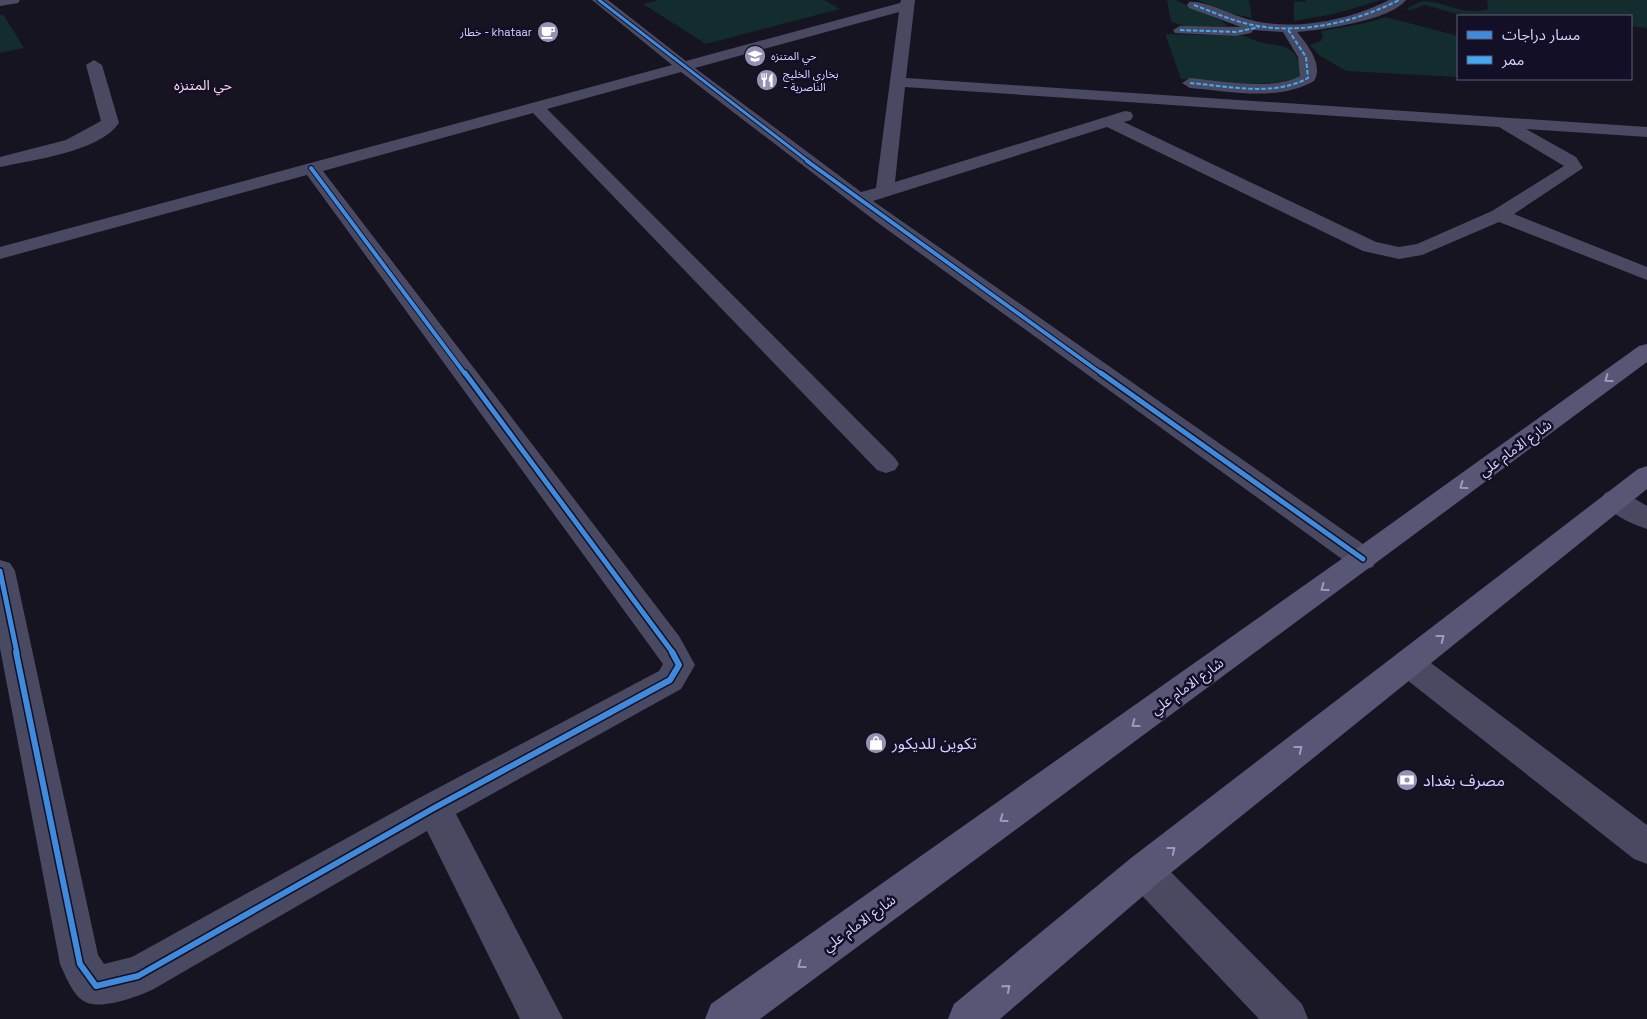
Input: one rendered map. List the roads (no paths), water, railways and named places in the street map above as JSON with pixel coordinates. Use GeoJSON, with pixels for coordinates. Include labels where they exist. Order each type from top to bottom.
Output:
{"type":"FeatureCollection","features":[{"type":"Feature","properties":{"kind":"main road","name":"شارع الامام علي"},"geometry":{"type":"LineString","coordinates":[[726,1019],[1363,559],[1647,351]]}},
{"type":"Feature","properties":{"kind":"main road"},"geometry":{"type":"LineString","coordinates":[[969,1019],[1144,871],[1647,475]]}},
{"type":"Feature","properties":{"kind":"street"},"geometry":{"type":"LineString","coordinates":[[0,2],[13,0]]}},
{"type":"Feature","properties":{"kind":"street"},"geometry":{"type":"LineString","coordinates":[[599,0],[681,66],[859,199],[1363,559]]}},
{"type":"Feature","properties":{"kind":"street"},"geometry":{"type":"LineString","coordinates":[[1194,5],[1228,18],[1262,27],[1286,28],[1351,19],[1386,8],[1399,0]]}},
{"type":"Feature","properties":{"kind":"street"},"geometry":{"type":"LineString","coordinates":[[0,253],[536,107],[908,3],[885,191]]}},
{"type":"Feature","properties":{"kind":"street"},"geometry":{"type":"LineString","coordinates":[[862,4],[879,12]]}},
{"type":"Feature","properties":{"kind":"street"},"geometry":{"type":"LineString","coordinates":[[1180,30],[1236,32],[1262,27]]}},
{"type":"Feature","properties":{"kind":"street"},"geometry":{"type":"LineString","coordinates":[[1190,83],[1284,88],[1302,83],[1308,78],[1310,65],[1306,54],[1286,28]]}},
{"type":"Feature","properties":{"kind":"street"},"geometry":{"type":"LineString","coordinates":[[0,162],[70,144],[98,133],[110,123],[94,64]]}},
{"type":"Feature","properties":{"kind":"street"},"geometry":{"type":"LineString","coordinates":[[898,82],[1172,102],[1647,132]]}},
{"type":"Feature","properties":{"kind":"street"},"geometry":{"type":"LineString","coordinates":[[859,199],[1172,102]]}},
{"type":"Feature","properties":{"kind":"street"},"geometry":{"type":"LineString","coordinates":[[536,107],[886,464]]}},
{"type":"Feature","properties":{"kind":"street"},"geometry":{"type":"LineString","coordinates":[[1108,121],[1370,247],[1399,253],[1422,249],[1499,214],[1574,168],[1570,161],[1500,122]]}},
{"type":"Feature","properties":{"kind":"street"},"geometry":{"type":"LineString","coordinates":[[0,571],[80,964],[96,986],[138,976],[434,808],[670,680],[679,665],[668,645],[311,168]]}},
{"type":"Feature","properties":{"kind":"street"},"geometry":{"type":"LineString","coordinates":[[1499,214],[1647,274]]}},
{"type":"Feature","properties":{"kind":"street"},"geometry":{"type":"LineString","coordinates":[[1614,500],[1647,519]]}},
{"type":"Feature","properties":{"kind":"street"},"geometry":{"type":"LineString","coordinates":[[1408,664],[1647,847]]}},
{"type":"Feature","properties":{"kind":"street"},"geometry":{"type":"LineString","coordinates":[[434,808],[542,1019]]}},
{"type":"Feature","properties":{"kind":"street"},"geometry":{"type":"LineString","coordinates":[[1144,871],[1286,1019]]}},
{"type":"Feature","properties":{"kind":"place","name":"خطار - khataar"},"geometry":{"type":"Point","coordinates":[548,32]}},
{"type":"Feature","properties":{"kind":"place","name":"حي المتنزه"},"geometry":{"type":"Point","coordinates":[755,56]}},
{"type":"Feature","properties":{"kind":"place","name":"بخاري الخليج - الناصرية"},"geometry":{"type":"Point","coordinates":[767,80]}},
{"type":"Feature","properties":{"kind":"place","name":"تكوين للديكور"},"geometry":{"type":"Point","coordinates":[876,743]}},
{"type":"Feature","properties":{"kind":"place","name":"مصرف بغداد"},"geometry":{"type":"Point","coordinates":[1407,780]}},
{"type":"Feature","properties":{"kind":"district","name":"حي المتنزه"},"geometry":{"type":"Point","coordinates":[203,85]}}]}
